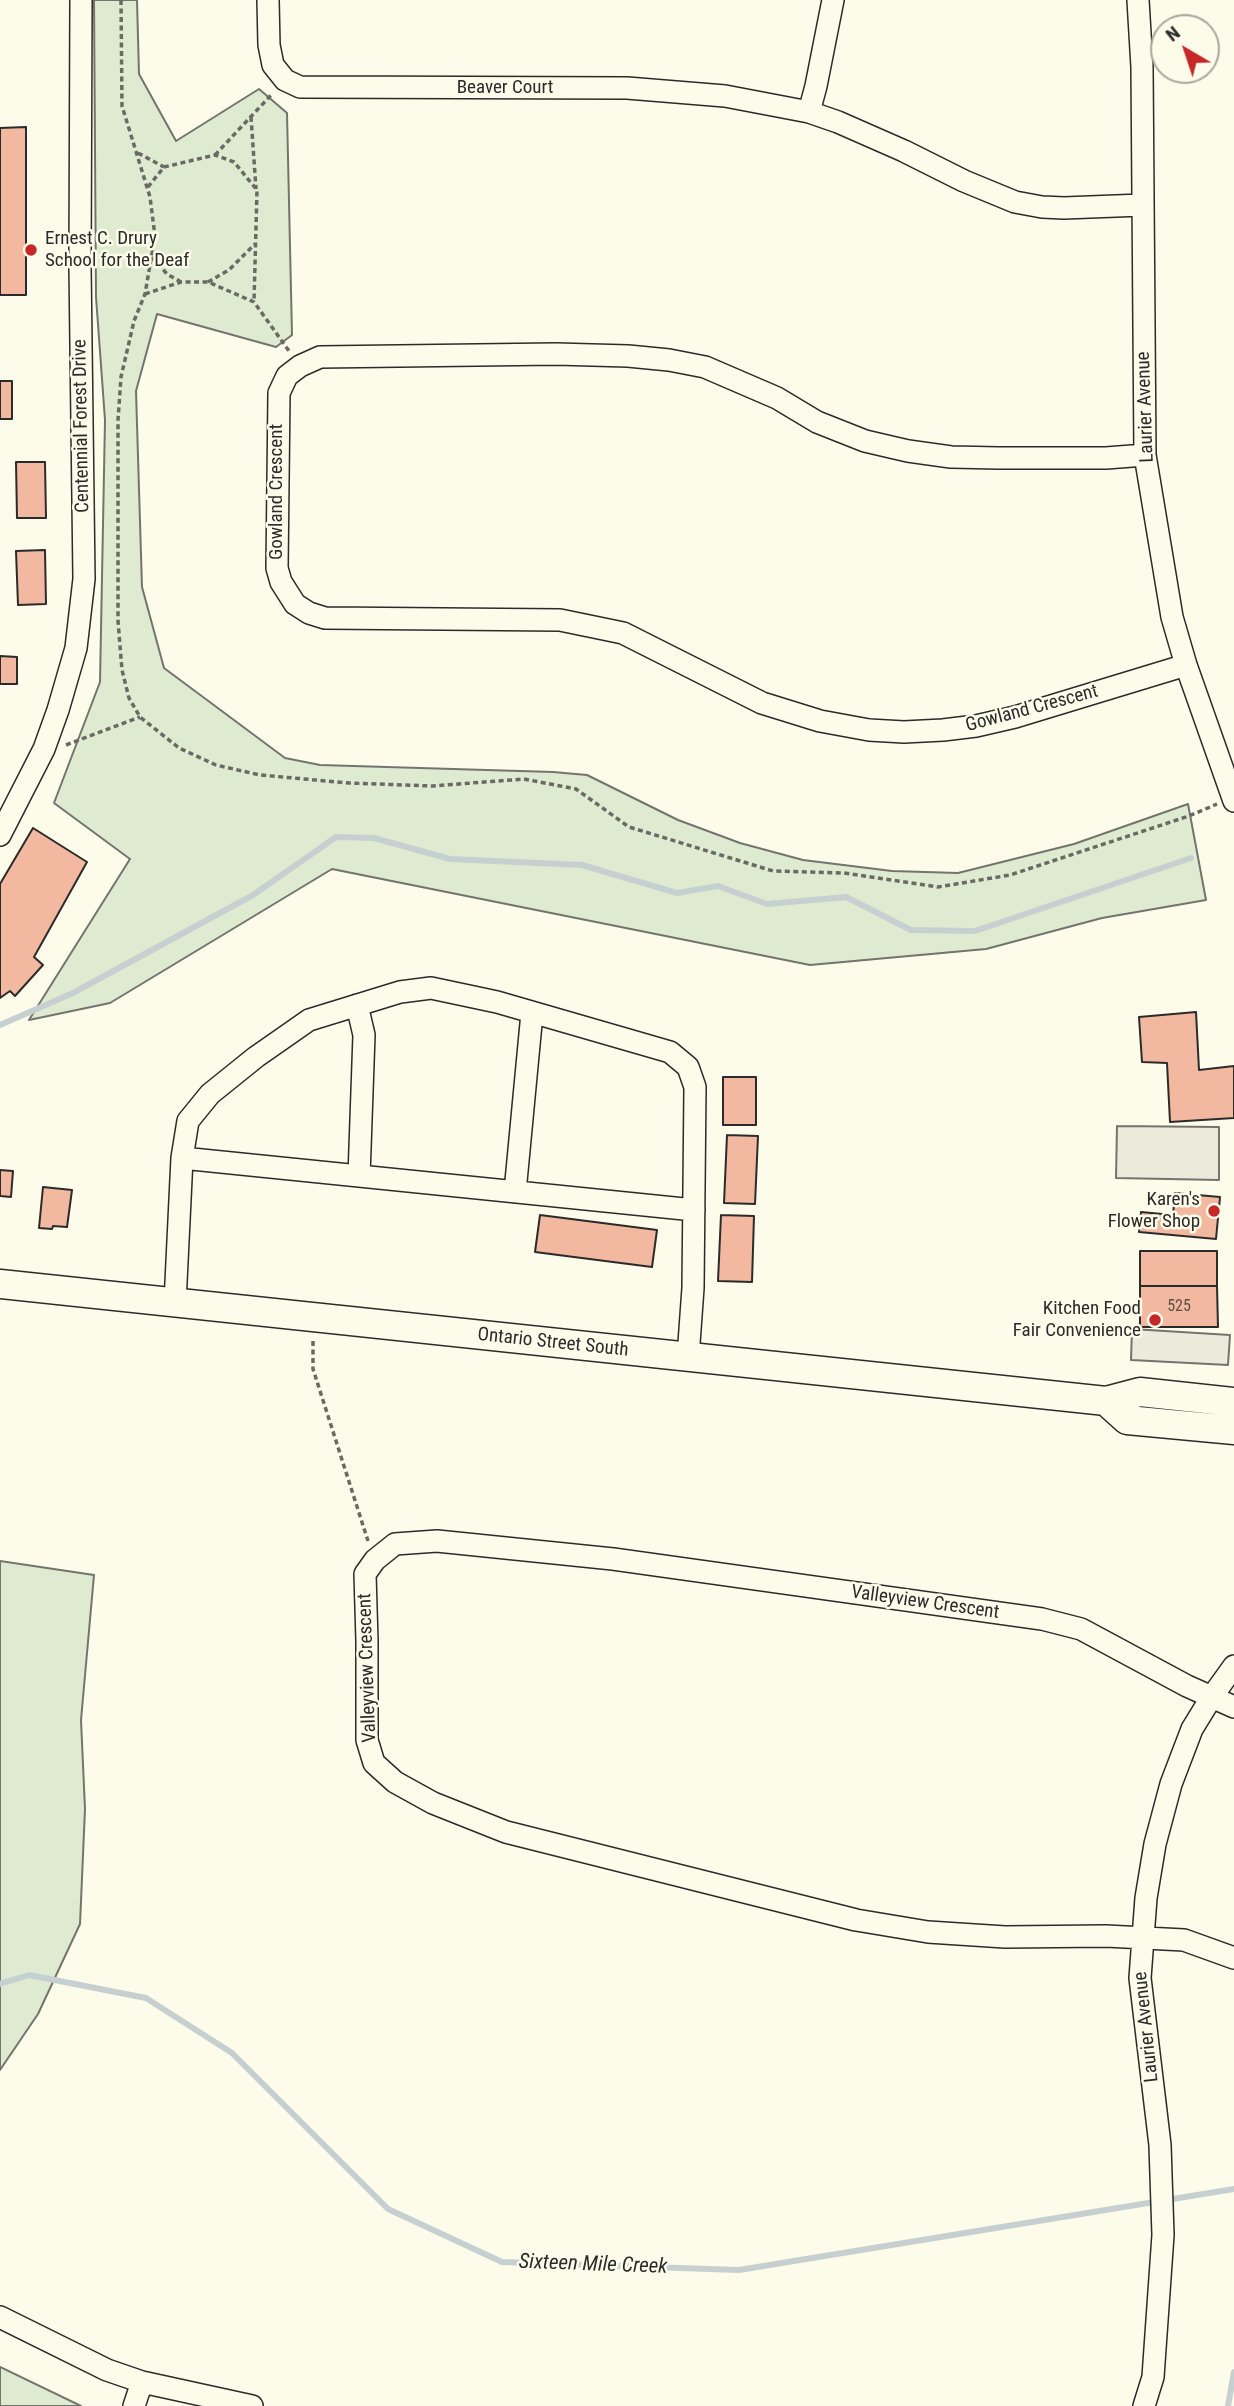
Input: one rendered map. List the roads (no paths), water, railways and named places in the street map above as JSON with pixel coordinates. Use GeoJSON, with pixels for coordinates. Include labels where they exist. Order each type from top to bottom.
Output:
{"type":"FeatureCollection","features":[{"type":"Feature","properties":{"kind":"main road","name":"Ontario Street South"},"geometry":{"type":"LineString","coordinates":[[0,1284],[1106,1401],[1140,1392],[1234,1402]]}},
{"type":"Feature","properties":{"kind":"main road","name":"Ontario Street South"},"geometry":{"type":"LineString","coordinates":[[1106,1401],[1127,1420],[1234,1430]]}},
{"type":"Feature","properties":{"kind":"street","name":"Centennial Forest Drive"},"geometry":{"type":"LineString","coordinates":[[0,835],[44,749],[76,648],[84,579],[80,266],[82,0]]}},
{"type":"Feature","properties":{"kind":"street","name":"Beaver Court"},"geometry":{"type":"LineString","coordinates":[[268,0],[268,45],[273,65],[285,80],[300,87],[627,88],[725,96],[808,112],[838,122],[1015,202],[1065,208],[1142,205]]}},
{"type":"Feature","properties":{"kind":"street"},"geometry":{"type":"LineString","coordinates":[[808,112],[816,86],[833,0]]}},
{"type":"Feature","properties":{"kind":"street","name":"Laurier Avenue"},"geometry":{"type":"LineString","coordinates":[[1138,0],[1142,67],[1145,455],[1172,617],[1234,801]]}},
{"type":"Feature","properties":{"kind":"street","name":"Gowland Crescent"},"geometry":{"type":"LineString","coordinates":[[1145,455],[1106,458],[999,458],[951,457],[908,451],[865,441],[817,422],[776,398],[705,367],[669,360],[555,354],[320,357],[300,366],[287,376],[279,393],[277,568],[281,582],[295,604],[309,613],[325,618],[560,620],[623,633],[762,703],[820,721],[881,731],[943,730],[976,726],[1186,665]]}},
{"type":"Feature","properties":{"kind":"street"},"geometry":{"type":"LineString","coordinates":[[174,1303],[182,1158],[188,1121],[210,1094],[309,1020],[400,992],[431,988],[670,1052],[688,1068],[695,1087],[693,1288],[688,1357]]}},
{"type":"Feature","properties":{"kind":"street"},"geometry":{"type":"LineString","coordinates":[[357,1005],[364,1035],[359,1176]]}},
{"type":"Feature","properties":{"kind":"street"},"geometry":{"type":"LineString","coordinates":[[515,1192],[532,1013]]}},
{"type":"Feature","properties":{"kind":"street"},"geometry":{"type":"LineString","coordinates":[[182,1158],[694,1210]]}},
{"type":"Feature","properties":{"kind":"street","name":"Valleyview Crescent"},"geometry":{"type":"LineString","coordinates":[[1234,1707],[1211,1698],[1081,1629],[1042,1619],[613,1559],[437,1541],[395,1544],[374,1560],[365,1574],[368,1641],[367,1740],[374,1763],[395,1782],[433,1803],[506,1832],[856,1920],[928,1932],[1005,1937],[1142,1937],[1184,1940],[1234,1958]]}},
{"type":"Feature","properties":{"kind":"street","name":"Laurier Avenue"},"geometry":{"type":"LineString","coordinates":[[1144,2406],[1153,2377],[1163,2235],[1163,2192],[1140,1978],[1142,1937],[1155,1844],[1171,1784],[1192,1729],[1234,1666]]}},
{"type":"Feature","properties":{"kind":"street"},"geometry":{"type":"LineString","coordinates":[[0,2317],[107,2370],[142,2382],[252,2406]]}},
{"type":"Feature","properties":{"kind":"street"},"geometry":{"type":"LineString","coordinates":[[134,2406],[142,2382]]}},
{"type":"Feature","properties":{"kind":"waterway"},"geometry":{"type":"LineString","coordinates":[[0,1025],[73,993],[253,895],[336,837],[374,838],[450,859],[582,865],[677,893],[718,886],[767,904],[846,897],[911,930],[975,931],[1191,858]]}},
{"type":"Feature","properties":{"kind":"waterway","name":"Sixteen Mile Creek"},"geometry":{"type":"LineString","coordinates":[[0,1984],[29,1975],[146,1998],[232,2053],[388,2209],[502,2262],[739,2270],[1234,2189]]}},
{"type":"Feature","properties":{"kind":"waterway"},"geometry":{"type":"LineString","coordinates":[[1228,2406],[1234,2372]]}},
{"type":"Feature","properties":{"kind":"place","name":"Ernest C. Drury School for the Deaf"},"geometry":{"type":"Point","coordinates":[31,250]}},
{"type":"Feature","properties":{"kind":"place","name":"Karen's Flower Shop"},"geometry":{"type":"Point","coordinates":[1214,1211]}},
{"type":"Feature","properties":{"kind":"place","name":"Kitchen Food Fair Convenience"},"geometry":{"type":"Point","coordinates":[1155,1320]}}]}
